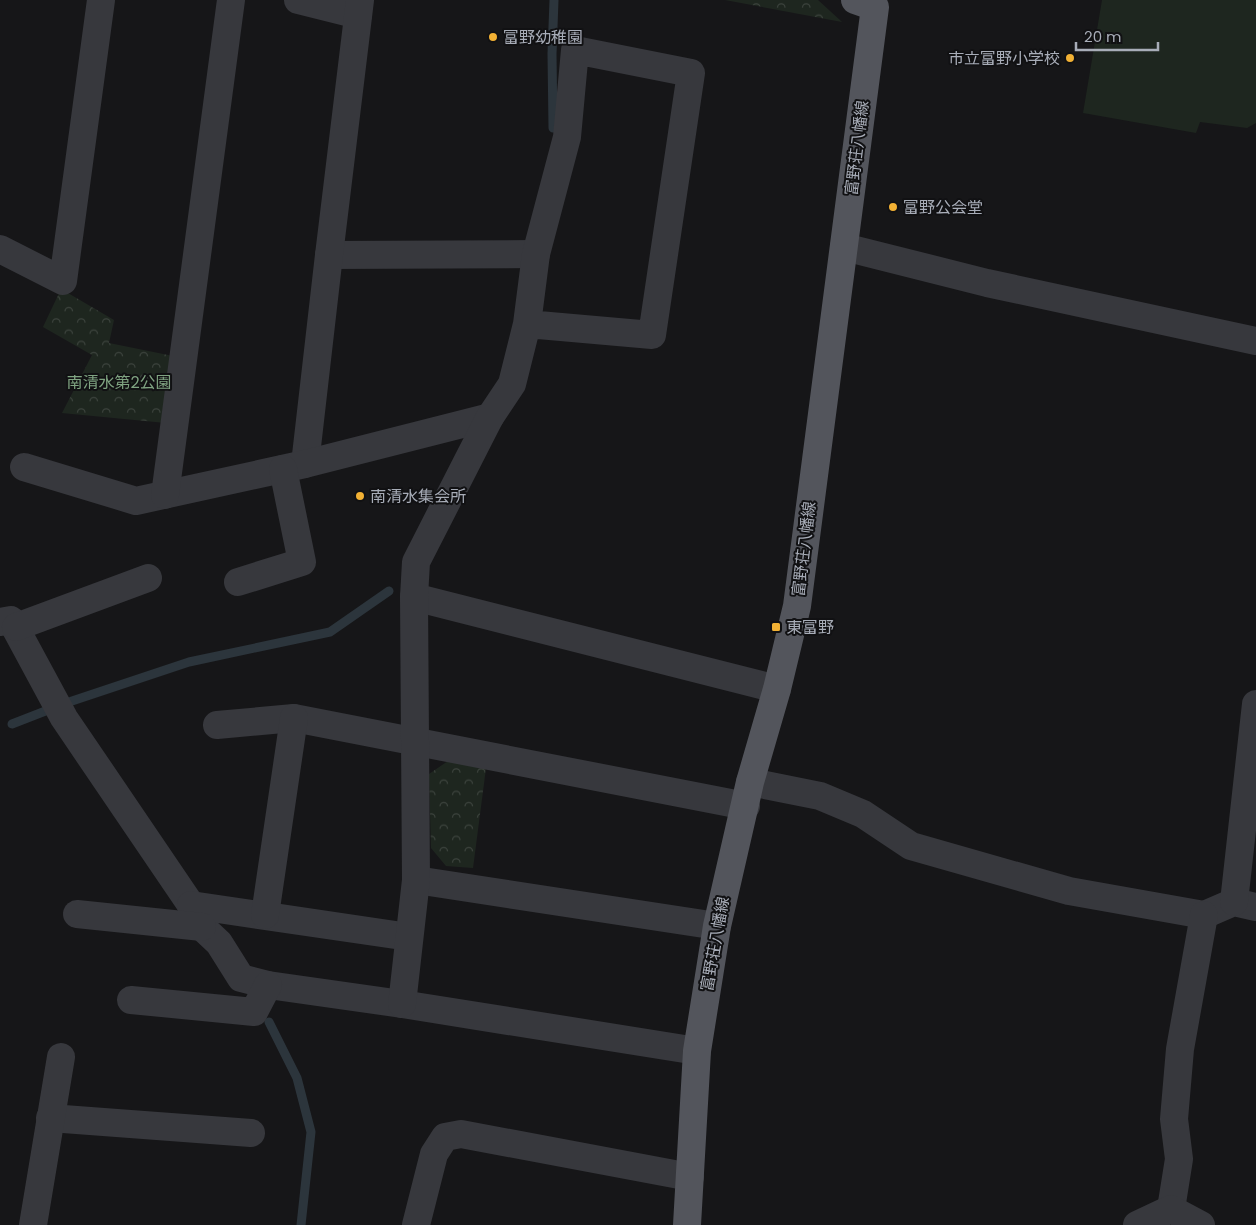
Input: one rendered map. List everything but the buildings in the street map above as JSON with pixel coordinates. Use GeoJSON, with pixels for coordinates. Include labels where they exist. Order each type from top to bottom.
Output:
{"type":"FeatureCollection","features":[{"type":"Feature","properties":{"kind":"main road","name":"富野荘八幡線"},"geometry":{"type":"LineString","coordinates":[[687,1225],[697,1051],[716,926],[797,606],[844,248],[868,2]]}},
{"type":"Feature","properties":{"kind":"street"},"geometry":{"type":"LineString","coordinates":[[0,249],[63,281],[101,0]]}},
{"type":"Feature","properties":{"kind":"street"},"geometry":{"type":"LineString","coordinates":[[165,494],[231,0]]}},
{"type":"Feature","properties":{"kind":"street"},"geometry":{"type":"LineString","coordinates":[[238,582],[302,562],[294,467],[329,255],[359,8],[298,0]]}},
{"type":"Feature","properties":{"kind":"street"},"geometry":{"type":"LineString","coordinates":[[402,1004],[416,880],[414,597],[416,562],[490,417],[512,384],[527,324],[536,254],[566,137],[574,50],[691,74],[652,335],[527,324]]}},
{"type":"Feature","properties":{"kind":"street"},"geometry":{"type":"LineString","coordinates":[[844,248],[987,284],[1256,341]]}},
{"type":"Feature","properties":{"kind":"street"},"geometry":{"type":"LineString","coordinates":[[329,255],[536,254]]}},
{"type":"Feature","properties":{"kind":"street"},"geometry":{"type":"LineString","coordinates":[[24,467],[136,500],[294,467],[490,417]]}},
{"type":"Feature","properties":{"kind":"street"},"geometry":{"type":"LineString","coordinates":[[148,578],[8,625],[64,718],[197,916],[219,943],[241,978],[268,985],[402,1004],[697,1051]]}},
{"type":"Feature","properties":{"kind":"street"},"geometry":{"type":"LineString","coordinates":[[414,597],[777,689]]}},
{"type":"Feature","properties":{"kind":"street"},"geometry":{"type":"LineString","coordinates":[[218,725],[294,718],[416,741],[748,794],[820,796],[863,814],[911,846],[920,849],[1069,891],[1204,916],[1245,904],[1256,704]]}},
{"type":"Feature","properties":{"kind":"street"},"geometry":{"type":"LineString","coordinates":[[265,915],[294,718]]}},
{"type":"Feature","properties":{"kind":"street"},"geometry":{"type":"LineString","coordinates":[[416,880],[716,926]]}},
{"type":"Feature","properties":{"kind":"street"},"geometry":{"type":"LineString","coordinates":[[77,914],[265,915],[410,937]]}},
{"type":"Feature","properties":{"kind":"street"},"geometry":{"type":"LineString","coordinates":[[1171,1209],[1179,1159],[1174,1119],[1180,1050],[1204,916]]}},
{"type":"Feature","properties":{"kind":"street"},"geometry":{"type":"LineString","coordinates":[[131,1000],[254,1012],[268,985]]}},
{"type":"Feature","properties":{"kind":"street"},"geometry":{"type":"LineString","coordinates":[[33,1225],[61,1056]]}},
{"type":"Feature","properties":{"kind":"street"},"geometry":{"type":"LineString","coordinates":[[50,1118],[251,1133]]}},
{"type":"Feature","properties":{"kind":"street"},"geometry":{"type":"LineString","coordinates":[[416,1225],[434,1154],[445,1137],[461,1134],[690,1177]]}},
{"type":"Feature","properties":{"kind":"street"},"geometry":{"type":"LineString","coordinates":[[1137,1225],[1171,1209]]}},
{"type":"Feature","properties":{"kind":"street"},"geometry":{"type":"LineString","coordinates":[[1171,1209],[1200,1225]]}},
{"type":"Feature","properties":{"kind":"green space"},"geometry":{"type":"Polygon","coordinates":[[[725,0],[818,0],[842,22],[725,0]]]}},
{"type":"Feature","properties":{"kind":"green space"},"geometry":{"type":"Polygon","coordinates":[[[1102,0],[1256,0],[1256,123],[1247,128],[1200,122],[1196,133],[1083,113],[1102,0]]]}},
{"type":"Feature","properties":{"kind":"green space","name":"南清水第2公園"},"geometry":{"type":"Polygon","coordinates":[[[61,289],[114,320],[109,343],[173,356],[166,423],[62,413],[92,355],[43,327],[61,289]]]}},
{"type":"Feature","properties":{"kind":"green space"},"geometry":{"type":"Polygon","coordinates":[[[448,761],[486,768],[473,868],[446,866],[431,848],[429,774],[448,761]]]}},
{"type":"Feature","properties":{"kind":"waterway"},"geometry":{"type":"LineString","coordinates":[[553,128],[552,54],[554,0]]}},
{"type":"Feature","properties":{"kind":"waterway"},"geometry":{"type":"LineString","coordinates":[[66,703],[189,662],[330,632],[389,591]]}},
{"type":"Feature","properties":{"kind":"waterway"},"geometry":{"type":"LineString","coordinates":[[12,724],[48,710]]}},
{"type":"Feature","properties":{"kind":"waterway"},"geometry":{"type":"LineString","coordinates":[[269,1022],[297,1078],[311,1132],[301,1225]]}},
{"type":"Feature","properties":{"kind":"place","name":"富野幼稚園"},"geometry":{"type":"Point","coordinates":[493,37]}},
{"type":"Feature","properties":{"kind":"place","name":"市立富野小学校"},"geometry":{"type":"Point","coordinates":[1070,58]}},
{"type":"Feature","properties":{"kind":"place","name":"富野公会堂"},"geometry":{"type":"Point","coordinates":[893,207]}},
{"type":"Feature","properties":{"kind":"place","name":"南清水集会所"},"geometry":{"type":"Point","coordinates":[360,496]}},
{"type":"Feature","properties":{"kind":"place","name":"東富野"},"geometry":{"type":"Point","coordinates":[776,627]}}]}
